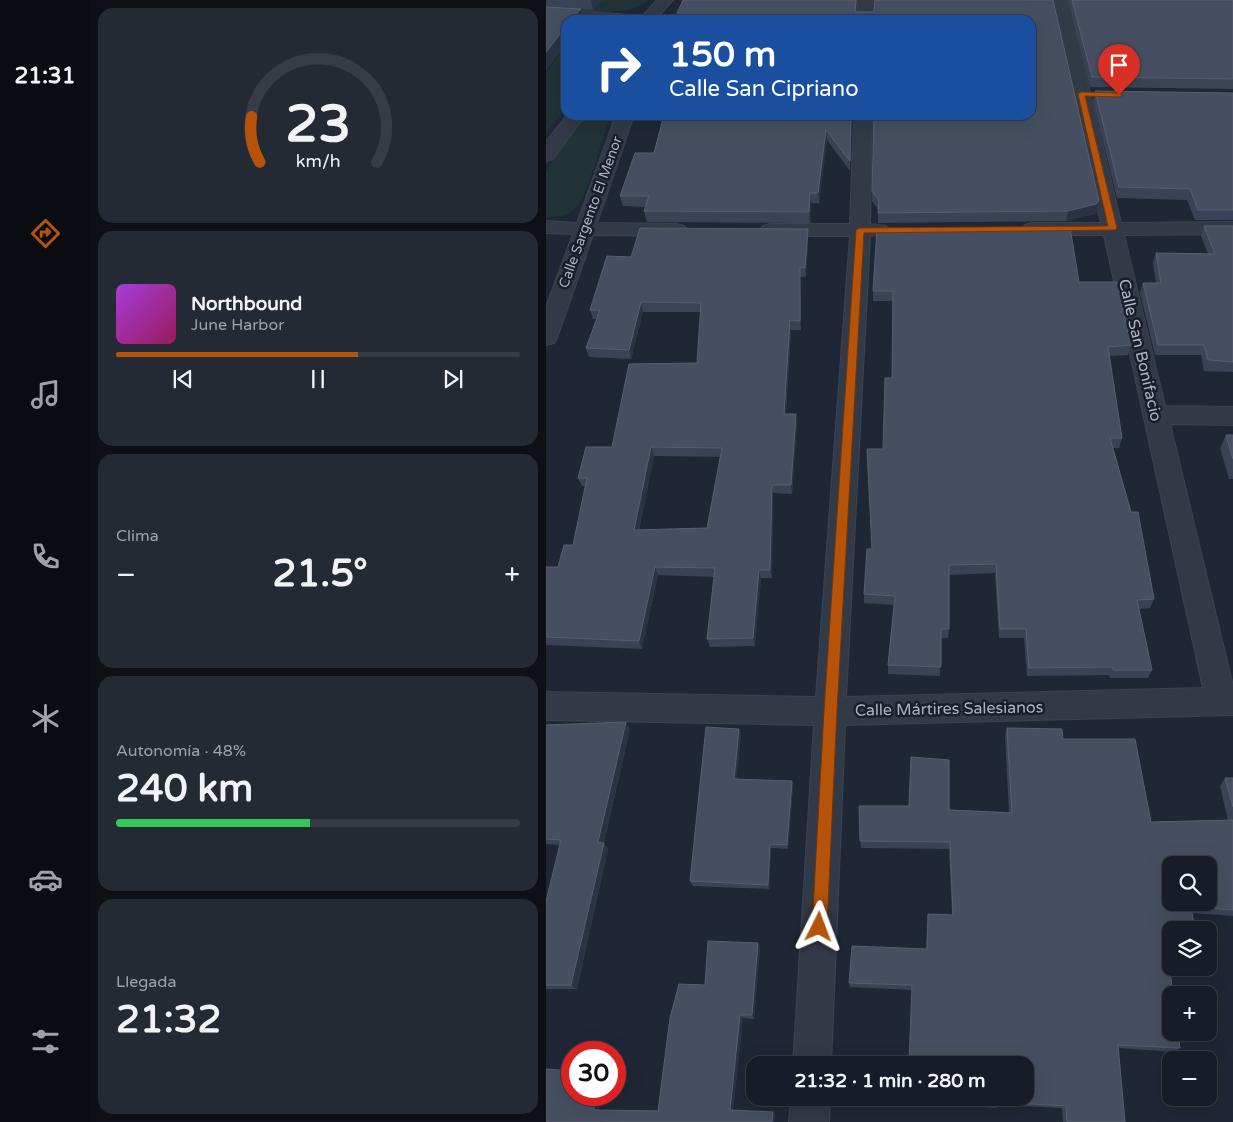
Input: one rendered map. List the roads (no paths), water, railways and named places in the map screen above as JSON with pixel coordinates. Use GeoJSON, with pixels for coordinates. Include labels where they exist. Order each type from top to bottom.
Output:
{"type":"FeatureCollection","features":[{"type":"Feature","properties":{"kind":"street"},"geometry":{"type":"LineString","coordinates":[[652,15],[665,0]]}},
{"type":"Feature","properties":{"kind":"street"},"geometry":{"type":"LineString","coordinates":[[865,15],[866,0]]}},
{"type":"Feature","properties":{"kind":"street","name":"Calle San Bonifacio"},"geometry":{"type":"LineString","coordinates":[[1060,0],[1156,415],[1227,701]]}},
{"type":"Feature","properties":{"kind":"street"},"geometry":{"type":"LineString","coordinates":[[546,13],[569,15]]}},
{"type":"Feature","properties":{"kind":"street"},"geometry":{"type":"LineString","coordinates":[[1081,94],[1100,94]]}},
{"type":"Feature","properties":{"kind":"street"},"geometry":{"type":"LineString","coordinates":[[546,155],[572,120]]}},
{"type":"Feature","properties":{"kind":"street","name":"Calle Sargento El Menor"},"geometry":{"type":"LineString","coordinates":[[546,338],[623,120]]}},
{"type":"Feature","properties":{"kind":"street"},"geometry":{"type":"LineString","coordinates":[[812,1056],[830,711],[860,230],[863,120]]}},
{"type":"Feature","properties":{"kind":"street"},"geometry":{"type":"LineString","coordinates":[[546,227],[692,230]]}},
{"type":"Feature","properties":{"kind":"street"},"geometry":{"type":"LineString","coordinates":[[1015,229],[1233,228]]}},
{"type":"Feature","properties":{"kind":"street"},"geometry":{"type":"LineString","coordinates":[[752,230],[899,230]]}},
{"type":"Feature","properties":{"kind":"street"},"geometry":{"type":"LineString","coordinates":[[1156,415],[1233,416]]}},
{"type":"Feature","properties":{"kind":"street","name":"Calle Mártires Salesianos"},"geometry":{"type":"LineString","coordinates":[[546,706],[830,711],[1227,701]]}},
{"type":"Feature","properties":{"kind":"street"},"geometry":{"type":"LineString","coordinates":[[809,1122],[810,1106]]}}]}
